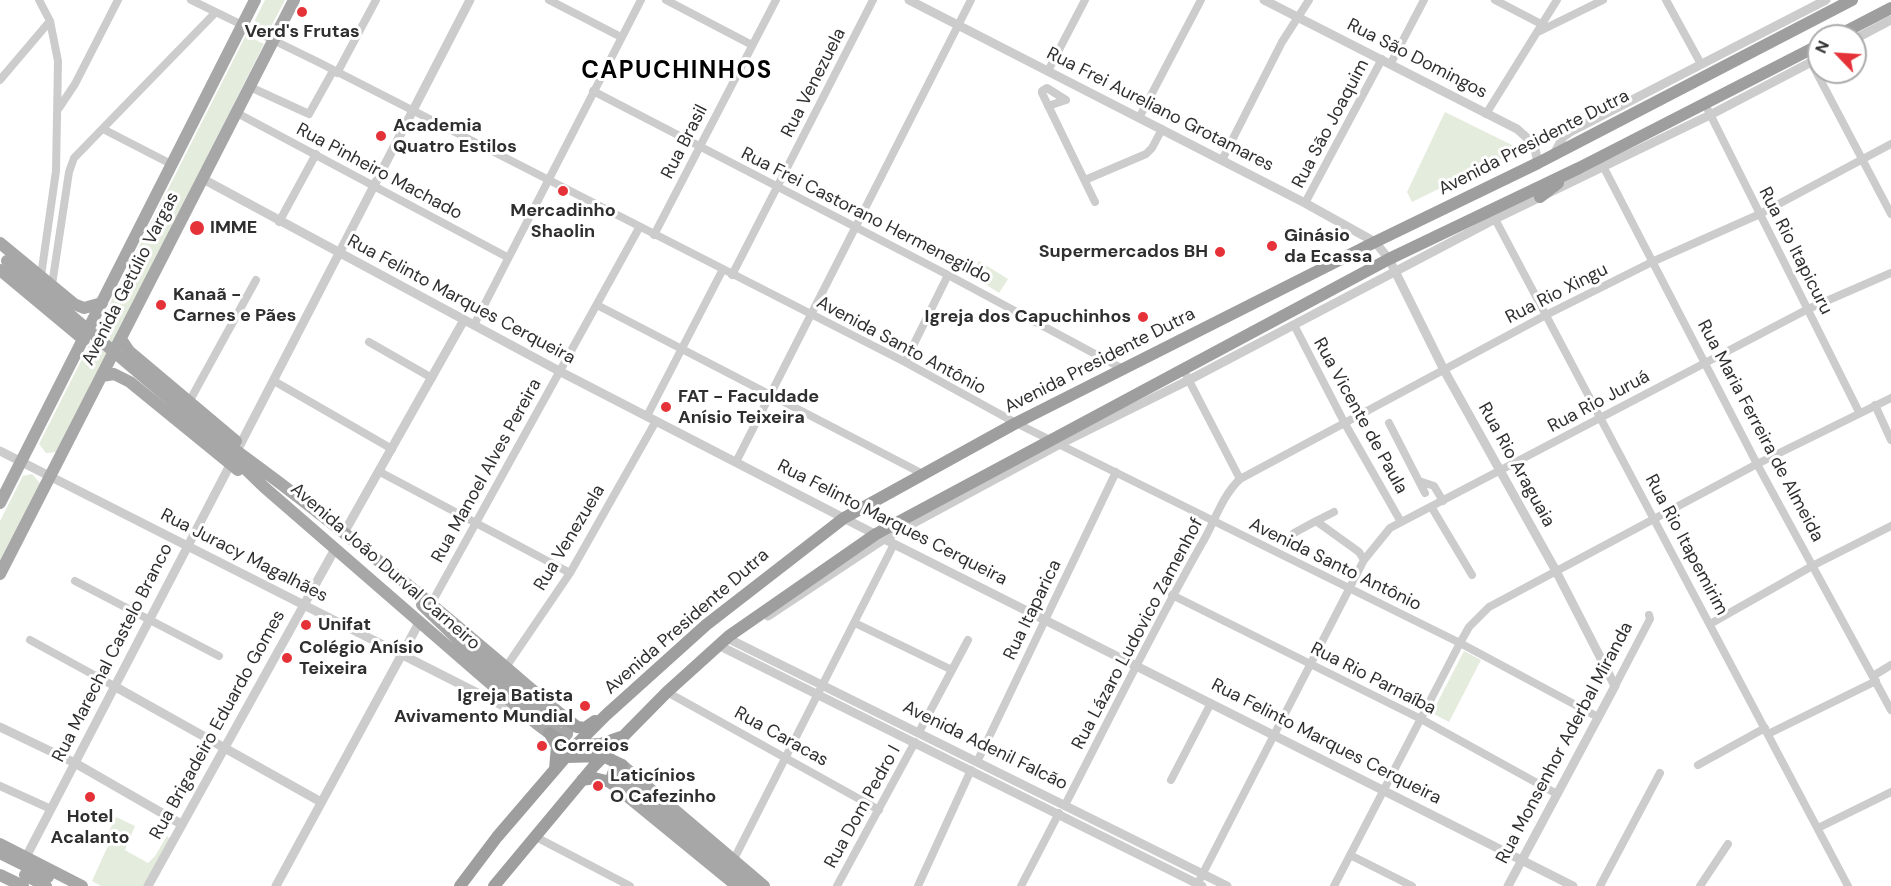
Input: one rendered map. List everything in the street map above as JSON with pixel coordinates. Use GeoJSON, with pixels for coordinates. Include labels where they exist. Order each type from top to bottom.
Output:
{"type":"FeatureCollection","features":[{"type":"Feature","properties":{"kind":"highway","name":"Avenida Presidente Dutra"},"geometry":{"type":"LineString","coordinates":[[460,886],[497,837],[555,769],[606,715],[706,625],[844,518],[921,473],[1016,423],[1375,242],[1553,156],[1852,0]]}},
{"type":"Feature","properties":{"kind":"highway"},"geometry":{"type":"LineString","coordinates":[[1860,24],[1891,8]]}},
{"type":"Feature","properties":{"kind":"highway"},"geometry":{"type":"LineString","coordinates":[[494,886],[603,756],[667,692],[725,639],[880,537],[1055,442],[1186,375],[1389,259],[1469,226],[1579,168],[1708,109],[1749,82],[1807,51]]}},
{"type":"Feature","properties":{"kind":"highway"},"geometry":{"type":"LineString","coordinates":[[1749,82],[1767,83]]}},
{"type":"Feature","properties":{"kind":"highway"},"geometry":{"type":"LineString","coordinates":[[1638,111],[1641,95]]}},
{"type":"Feature","properties":{"kind":"highway"},"geometry":{"type":"LineString","coordinates":[[1540,197],[1579,168]]}},
{"type":"Feature","properties":{"kind":"highway"},"geometry":{"type":"LineString","coordinates":[[556,724],[585,728],[606,715]]}},
{"type":"Feature","properties":{"kind":"highway"},"geometry":{"type":"LineString","coordinates":[[556,724],[569,746],[601,744],[623,737]]}},
{"type":"Feature","properties":{"kind":"highway"},"geometry":{"type":"LineString","coordinates":[[555,769],[556,724]]}},
{"type":"Feature","properties":{"kind":"highway"},"geometry":{"type":"LineString","coordinates":[[618,775],[623,737]]}},
{"type":"Feature","properties":{"kind":"highway"},"geometry":{"type":"LineString","coordinates":[[567,757],[603,756]]}},
{"type":"Feature","properties":{"kind":"highway"},"geometry":{"type":"LineString","coordinates":[[603,756],[618,775]]}},
{"type":"Feature","properties":{"kind":"highway"},"geometry":{"type":"LineString","coordinates":[[582,780],[618,775]]}},
{"type":"Feature","properties":{"kind":"main road","name":"Avenida Getúlio Vargas"},"geometry":{"type":"LineString","coordinates":[[0,503],[255,0]]}},
{"type":"Feature","properties":{"kind":"main road","name":"Avenida Getúlio Vargas"},"geometry":{"type":"LineString","coordinates":[[0,574],[294,0]]}},
{"type":"Feature","properties":{"kind":"main road"},"geometry":{"type":"LineString","coordinates":[[0,243],[74,304],[84,308],[102,303]]}},
{"type":"Feature","properties":{"kind":"main road","name":"Avenida João Durval Carneiro"},"geometry":{"type":"LineString","coordinates":[[2,260],[84,340]]}},
{"type":"Feature","properties":{"kind":"main road","name":"Avenida João Durval Carneiro"},"geometry":{"type":"LineString","coordinates":[[2,260],[200,425],[264,487],[537,724],[556,724]]}},
{"type":"Feature","properties":{"kind":"main road"},"geometry":{"type":"LineString","coordinates":[[64,322],[71,321],[76,316],[74,304]]}},
{"type":"Feature","properties":{"kind":"main road"},"geometry":{"type":"LineString","coordinates":[[121,339],[129,351],[240,445],[267,471]]}},
{"type":"Feature","properties":{"kind":"main road"},"geometry":{"type":"LineString","coordinates":[[130,382],[132,371],[137,367],[148,367]]}},
{"type":"Feature","properties":{"kind":"main road"},"geometry":{"type":"LineString","coordinates":[[102,376],[114,374],[130,382],[230,465],[264,487]]}},
{"type":"Feature","properties":{"kind":"main road","name":"Avenida João Durval Carneiro"},"geometry":{"type":"LineString","coordinates":[[200,425],[267,471],[345,531],[506,667],[556,724]]}},
{"type":"Feature","properties":{"kind":"main road"},"geometry":{"type":"LineString","coordinates":[[402,581],[445,629],[556,724]]}},
{"type":"Feature","properties":{"kind":"main road"},"geometry":{"type":"LineString","coordinates":[[392,596],[445,629]]}},
{"type":"Feature","properties":{"kind":"main road"},"geometry":{"type":"LineString","coordinates":[[618,775],[734,860],[764,886]]}},
{"type":"Feature","properties":{"kind":"main road"},"geometry":{"type":"LineString","coordinates":[[618,775],[723,881],[737,886]]}},
{"type":"Feature","properties":{"kind":"main road"},"geometry":{"type":"LineString","coordinates":[[618,775],[750,886]]}},
{"type":"Feature","properties":{"kind":"main road"},"geometry":{"type":"LineString","coordinates":[[0,844],[82,886]]}},
{"type":"Feature","properties":{"kind":"main road"},"geometry":{"type":"LineString","coordinates":[[0,854],[65,886]]}},
{"type":"Feature","properties":{"kind":"main road"},"geometry":{"type":"LineString","coordinates":[[0,862],[46,886]]}},
{"type":"Feature","properties":{"kind":"main road"},"geometry":{"type":"LineString","coordinates":[[0,874],[23,886]]}},
{"type":"Feature","properties":{"kind":"street"},"geometry":{"type":"LineString","coordinates":[[39,0],[50,21],[58,62],[57,159],[41,276]]}},
{"type":"Feature","properties":{"kind":"street"},"geometry":{"type":"LineString","coordinates":[[58,108],[75,84],[118,0]]}},
{"type":"Feature","properties":{"kind":"street","name":"Avenida Santo Antônio"},"geometry":{"type":"LineString","coordinates":[[191,0],[905,362],[1016,423],[1460,643],[1598,717]]}},
{"type":"Feature","properties":{"kind":"street"},"geometry":{"type":"LineString","coordinates":[[250,87],[309,114],[376,0]]}},
{"type":"Feature","properties":{"kind":"street"},"geometry":{"type":"LineString","coordinates":[[240,445],[372,185],[470,0]]}},
{"type":"Feature","properties":{"kind":"street"},"geometry":{"type":"LineString","coordinates":[[474,325],[641,0]]}},
{"type":"Feature","properties":{"kind":"street"},"geometry":{"type":"LineString","coordinates":[[666,0],[752,45]]}},
{"type":"Feature","properties":{"kind":"street","name":"Rua Brasil"},"geometry":{"type":"LineString","coordinates":[[654,235],[776,0]]}},
{"type":"Feature","properties":{"kind":"street","name":"Rua Venezuela"},"geometry":{"type":"LineString","coordinates":[[732,275],[873,0]]}},
{"type":"Feature","properties":{"kind":"street","name":"Rua Frei Aureliano Grotamares"},"geometry":{"type":"LineString","coordinates":[[909,0],[1305,202],[1375,242],[1389,259]]}},
{"type":"Feature","properties":{"kind":"street"},"geometry":{"type":"LineString","coordinates":[[736,462],[972,0]]}},
{"type":"Feature","properties":{"kind":"street"},"geometry":{"type":"LineString","coordinates":[[1048,71],[1085,0]]}},
{"type":"Feature","properties":{"kind":"street"},"geometry":{"type":"LineString","coordinates":[[1139,118],[1201,0]]}},
{"type":"Feature","properties":{"kind":"street","name":"Rua São Domingos"},"geometry":{"type":"LineString","coordinates":[[1264,0],[1387,61],[1529,138],[1534,144],[1538,163]]}},
{"type":"Feature","properties":{"kind":"street"},"geometry":{"type":"LineString","coordinates":[[1222,160],[1282,42],[1309,0]]}},
{"type":"Feature","properties":{"kind":"street","name":"Rua São Joaquim"},"geometry":{"type":"LineString","coordinates":[[1305,202],[1424,0]]}},
{"type":"Feature","properties":{"kind":"street"},"geometry":{"type":"LineString","coordinates":[[1495,0],[1541,28]]}},
{"type":"Feature","properties":{"kind":"street"},"geometry":{"type":"LineString","coordinates":[[1486,114],[1557,0]]}},
{"type":"Feature","properties":{"kind":"street"},"geometry":{"type":"LineString","coordinates":[[1541,28],[1603,0]]}},
{"type":"Feature","properties":{"kind":"street"},"geometry":{"type":"LineString","coordinates":[[1666,0],[1701,63]]}},
{"type":"Feature","properties":{"kind":"street"},"geometry":{"type":"LineString","coordinates":[[1553,156],[1563,137],[1701,63],[1826,0]]}},
{"type":"Feature","properties":{"kind":"street"},"geometry":{"type":"LineString","coordinates":[[554,1],[621,37]]}},
{"type":"Feature","properties":{"kind":"street"},"geometry":{"type":"LineString","coordinates":[[52,285],[69,172],[74,158],[215,12]]}},
{"type":"Feature","properties":{"kind":"street"},"geometry":{"type":"LineString","coordinates":[[1867,33],[1891,20]]}},
{"type":"Feature","properties":{"kind":"street"},"geometry":{"type":"LineString","coordinates":[[0,80],[50,21]]}},
{"type":"Feature","properties":{"kind":"street"},"geometry":{"type":"LineString","coordinates":[[1232,349],[1294,325],[1396,272],[1469,226],[1495,219],[1603,166],[1708,109],[1807,64]]}},
{"type":"Feature","properties":{"kind":"street"},"geometry":{"type":"LineString","coordinates":[[1826,84],[1861,160],[1891,214]]}},
{"type":"Feature","properties":{"kind":"street","name":"Rua Frei Castorano Hermenegildo"},"geometry":{"type":"LineString","coordinates":[[593,91],[948,275],[1124,370]]}},
{"type":"Feature","properties":{"kind":"street"},"geometry":{"type":"LineString","coordinates":[[1048,106],[1095,202]]}},
{"type":"Feature","properties":{"kind":"street","name":"Rua Rio Itapicuru"},"geometry":{"type":"LineString","coordinates":[[1708,109],[1859,412]]}},
{"type":"Feature","properties":{"kind":"street","name":"Rua Pinheiro Machado"},"geometry":{"type":"LineString","coordinates":[[237,113],[507,257]]}},
{"type":"Feature","properties":{"kind":"street"},"geometry":{"type":"LineString","coordinates":[[103,129],[171,164]]}},
{"type":"Feature","properties":{"kind":"street"},"geometry":{"type":"LineString","coordinates":[[1085,180],[1146,154],[1152,148],[1162,129]]}},
{"type":"Feature","properties":{"kind":"street","name":"Rua Rio Xingu"},"geometry":{"type":"LineString","coordinates":[[1240,478],[1546,315],[1654,261],[1760,214],[1891,144]]}},
{"type":"Feature","properties":{"kind":"street"},"geometry":{"type":"LineString","coordinates":[[279,222],[316,154]]}},
{"type":"Feature","properties":{"kind":"street"},"geometry":{"type":"LineString","coordinates":[[57,159],[74,158]]}},
{"type":"Feature","properties":{"kind":"street","name":"Rua Maria Ferreira de Almeida"},"geometry":{"type":"LineString","coordinates":[[1603,166],[1707,363],[1757,464],[1891,710]]}},
{"type":"Feature","properties":{"kind":"street","name":"Rua Felinto Marques Cerqueira"},"geometry":{"type":"LineString","coordinates":[[203,179],[338,254],[561,372],[880,537],[1045,618],[1573,886]]}},
{"type":"Feature","properties":{"kind":"street","name":"Rua Rio Itapemirim"},"geometry":{"type":"LineString","coordinates":[[1495,219],[1848,886]]}},
{"type":"Feature","properties":{"kind":"street","name":"Rua Manoel Alves Pereira"},"geometry":{"type":"LineString","coordinates":[[431,604],[639,228]]}},
{"type":"Feature","properties":{"kind":"street","name":"Rua Rio Araguaia"},"geometry":{"type":"LineString","coordinates":[[1389,259],[1444,370],[1556,571],[1615,686]]}},
{"type":"Feature","properties":{"kind":"street"},"geometry":{"type":"LineString","coordinates":[[647,416],[722,271]]}},
{"type":"Feature","properties":{"kind":"street","name":"Rua Rio Juruá"},"geometry":{"type":"LineString","coordinates":[[1199,885],[1310,664],[1364,560],[1377,540],[1401,522],[1501,472],[1601,416],[1808,309],[1891,273]]}},
{"type":"Feature","properties":{"kind":"street"},"geometry":{"type":"LineString","coordinates":[[905,362],[948,275]]}},
{"type":"Feature","properties":{"kind":"street"},"geometry":{"type":"LineString","coordinates":[[189,402],[256,280]]}},
{"type":"Feature","properties":{"kind":"street"},"geometry":{"type":"LineString","coordinates":[[1333,289],[1339,302]]}},
{"type":"Feature","properties":{"kind":"street"},"geometry":{"type":"LineString","coordinates":[[597,305],[921,473]]}},
{"type":"Feature","properties":{"kind":"street"},"geometry":{"type":"LineString","coordinates":[[345,531],[464,320]]}},
{"type":"Feature","properties":{"kind":"street","name":"Rua Vicente de Paula"},"geometry":{"type":"LineString","coordinates":[[1294,325],[1344,422],[1401,522]]}},
{"type":"Feature","properties":{"kind":"street"},"geometry":{"type":"LineString","coordinates":[[369,342],[432,378]]}},
{"type":"Feature","properties":{"kind":"street"},"geometry":{"type":"LineString","coordinates":[[1186,375],[1240,478]]}},
{"type":"Feature","properties":{"kind":"street"},"geometry":{"type":"LineString","coordinates":[[274,381],[392,448]]}},
{"type":"Feature","properties":{"kind":"street"},"geometry":{"type":"LineString","coordinates":[[1334,886],[1386,790],[1460,643],[1469,627],[1489,607],[1757,464],[1891,398]]}},
{"type":"Feature","properties":{"kind":"street"},"geometry":{"type":"LineString","coordinates":[[1875,405],[1891,440]]}},
{"type":"Feature","properties":{"kind":"street","name":"Rua Venezuela"},"geometry":{"type":"LineString","coordinates":[[506,667],[570,573],[656,421]]}},
{"type":"Feature","properties":{"kind":"street"},"geometry":{"type":"LineString","coordinates":[[1389,423],[1425,492]]}},
{"type":"Feature","properties":{"kind":"street","name":"Rua Juracy Magalhães"},"geometry":{"type":"LineString","coordinates":[[0,451],[537,724]]}},
{"type":"Feature","properties":{"kind":"street","name":"Rua Marechal Castelo Branco"},"geometry":{"type":"LineString","coordinates":[[26,857],[230,465]]}},
{"type":"Feature","properties":{"kind":"street"},"geometry":{"type":"LineString","coordinates":[[380,472],[570,573]]}},
{"type":"Feature","properties":{"kind":"street","name":"Rua Itaparica"},"geometry":{"type":"LineString","coordinates":[[977,762],[1116,472]]}},
{"type":"Feature","properties":{"kind":"street","name":"Rua Lázaro Ludovico Zamenhof"},"geometry":{"type":"LineString","coordinates":[[1065,805],[1172,596],[1215,522],[1223,500],[1240,478]]}},
{"type":"Feature","properties":{"kind":"street"},"geometry":{"type":"LineString","coordinates":[[1419,481],[1434,486],[1443,501]]}},
{"type":"Feature","properties":{"kind":"street"},"geometry":{"type":"LineString","coordinates":[[1432,508],[1472,575]]}},
{"type":"Feature","properties":{"kind":"street"},"geometry":{"type":"LineString","coordinates":[[1294,533],[1334,512]]}},
{"type":"Feature","properties":{"kind":"street"},"geometry":{"type":"LineString","coordinates":[[1316,521],[1359,552],[1364,560]]}},
{"type":"Feature","properties":{"kind":"street"},"geometry":{"type":"LineString","coordinates":[[1710,624],[1814,565],[1891,526]]}},
{"type":"Feature","properties":{"kind":"street"},"geometry":{"type":"LineString","coordinates":[[734,860],[894,544]]}},
{"type":"Feature","properties":{"kind":"street","name":"Rua Brigadeiro Eduardo Gomes"},"geometry":{"type":"LineString","coordinates":[[148,886],[334,549]]}},
{"type":"Feature","properties":{"kind":"street"},"geometry":{"type":"LineString","coordinates":[[75,581],[219,656]]}},
{"type":"Feature","properties":{"kind":"street","name":"Rua Rio Parnaíba"},"geometry":{"type":"LineString","coordinates":[[1172,596],[1421,719],[1557,794]]}},
{"type":"Feature","properties":{"kind":"street","name":"Rua Monsenhor Aderbal Miranda"},"geometry":{"type":"LineString","coordinates":[[1508,886],[1650,619],[1649,615]]}},
{"type":"Feature","properties":{"kind":"street"},"geometry":{"type":"LineString","coordinates":[[276,886],[420,621]]}},
{"type":"Feature","properties":{"kind":"street"},"geometry":{"type":"LineString","coordinates":[[855,623],[952,670]]}},
{"type":"Feature","properties":{"kind":"street","name":"Avenida Adenil Falcão"},"geometry":{"type":"LineString","coordinates":[[725,639],[823,684],[915,742],[971,770],[1059,813],[1227,886]]}},
{"type":"Feature","properties":{"kind":"street","name":"Avenida Adenil Falcão"},"geometry":{"type":"LineString","coordinates":[[725,639],[819,693],[919,732],[1065,805],[1199,885]]}},
{"type":"Feature","properties":{"kind":"street"},"geometry":{"type":"LineString","coordinates":[[30,640],[321,802]]}},
{"type":"Feature","properties":{"kind":"street","name":"Rua Dom Pedro I"},"geometry":{"type":"LineString","coordinates":[[919,732],[968,640]]}},
{"type":"Feature","properties":{"kind":"street"},"geometry":{"type":"LineString","coordinates":[[1698,765],[1875,678],[1891,665]]}},
{"type":"Feature","properties":{"kind":"street","name":"Rua Caracas"},"geometry":{"type":"LineString","coordinates":[[667,692],[879,810]]}},
{"type":"Feature","properties":{"kind":"street"},"geometry":{"type":"LineString","coordinates":[[1171,780],[1211,704]]}},
{"type":"Feature","properties":{"kind":"street"},"geometry":{"type":"LineString","coordinates":[[0,727],[75,763],[181,824]]}},
{"type":"Feature","properties":{"kind":"street","name":"Rua Dom Pedro I"},"geometry":{"type":"LineString","coordinates":[[837,886],[915,742]]}},
{"type":"Feature","properties":{"kind":"street"},"geometry":{"type":"LineString","coordinates":[[918,886],[971,770]]}},
{"type":"Feature","properties":{"kind":"street"},"geometry":{"type":"LineString","coordinates":[[1600,886],[1660,773]]}},
{"type":"Feature","properties":{"kind":"street"},"geometry":{"type":"LineString","coordinates":[[0,786],[51,809]]}},
{"type":"Feature","properties":{"kind":"street"},"geometry":{"type":"LineString","coordinates":[[1818,828],[1891,792]]}},
{"type":"Feature","properties":{"kind":"street"},"geometry":{"type":"LineString","coordinates":[[1021,886],[1059,813]]}},
{"type":"Feature","properties":{"kind":"street"},"geometry":{"type":"LineString","coordinates":[[534,836],[630,886]]}},
{"type":"Feature","properties":{"kind":"street"},"geometry":{"type":"LineString","coordinates":[[1700,886],[1728,844]]}},
{"type":"Feature","properties":{"kind":"street"},"geometry":{"type":"LineString","coordinates":[[1350,855],[1412,886]]}},
{"type":"Feature","properties":{"kind":"green space"},"geometry":{"type":"Polygon","coordinates":[[[265,0],[285,0],[271,27],[264,29],[258,26],[255,20],[265,0]]]}},
{"type":"Feature","properties":{"kind":"green space"},"geometry":{"type":"Polygon","coordinates":[[[246,35],[264,44],[58,452],[46,453],[39,444],[246,35]]]}},
{"type":"Feature","properties":{"kind":"green space"},"geometry":{"type":"Polygon","coordinates":[[[1445,112],[1520,149],[1412,202],[1407,192],[1445,112]]]}},
{"type":"Feature","properties":{"kind":"green space"},"geometry":{"type":"Polygon","coordinates":[[[979,261],[1008,279],[999,293],[970,274],[979,261]]]}},
{"type":"Feature","properties":{"kind":"green space"},"geometry":{"type":"Polygon","coordinates":[[[32,474],[40,483],[0,563],[0,521],[23,476],[32,474]]]}},
{"type":"Feature","properties":{"kind":"green space"},"geometry":{"type":"Polygon","coordinates":[[[1464,651],[1481,660],[1449,722],[1432,713],[1464,651]]]}},
{"type":"Feature","properties":{"kind":"green space"},"geometry":{"type":"Polygon","coordinates":[[[116,817],[135,826],[125,850],[148,863],[167,836],[171,839],[145,886],[101,886],[92,881],[106,850],[114,839],[107,835],[116,817]]]}},
{"type":"Feature","properties":{"kind":"place","name":"Verd's Frutas"},"geometry":{"type":"Point","coordinates":[302,12]}},
{"type":"Feature","properties":{"kind":"place","name":"Academia Quatro Estilos"},"geometry":{"type":"Point","coordinates":[381,136]}},
{"type":"Feature","properties":{"kind":"place","name":"Mercadinho Shaolin"},"geometry":{"type":"Point","coordinates":[563,191]}},
{"type":"Feature","properties":{"kind":"place","name":"IMME"},"geometry":{"type":"Point","coordinates":[197,228]}},
{"type":"Feature","properties":{"kind":"place","name":"Ginásio da Ecassa"},"geometry":{"type":"Point","coordinates":[1272,246]}},
{"type":"Feature","properties":{"kind":"place","name":"Supermercados BH"},"geometry":{"type":"Point","coordinates":[1220,252]}},
{"type":"Feature","properties":{"kind":"place","name":"Kanaã - Carnes e Pães"},"geometry":{"type":"Point","coordinates":[161,305]}},
{"type":"Feature","properties":{"kind":"place","name":"Igreja dos Capuchinhos"},"geometry":{"type":"Point","coordinates":[1143,317]}},
{"type":"Feature","properties":{"kind":"place","name":"FAT - Faculdade Anísio Teixeira"},"geometry":{"type":"Point","coordinates":[666,407]}},
{"type":"Feature","properties":{"kind":"place","name":"Unifat"},"geometry":{"type":"Point","coordinates":[306,625]}},
{"type":"Feature","properties":{"kind":"place","name":"Colégio Anísio Teixeira"},"geometry":{"type":"Point","coordinates":[287,658]}},
{"type":"Feature","properties":{"kind":"place","name":"Igreja Batista Avivamento Mundial"},"geometry":{"type":"Point","coordinates":[585,706]}},
{"type":"Feature","properties":{"kind":"place","name":"Correios"},"geometry":{"type":"Point","coordinates":[542,746]}},
{"type":"Feature","properties":{"kind":"place","name":"Laticínios O Cafezinho"},"geometry":{"type":"Point","coordinates":[598,786]}},
{"type":"Feature","properties":{"kind":"place","name":"Hotel Acalanto"},"geometry":{"type":"Point","coordinates":[90,797]}},
{"type":"Feature","properties":{"kind":"district","name":"CAPUCHINHOS"},"geometry":{"type":"Point","coordinates":[677,72]}}]}
